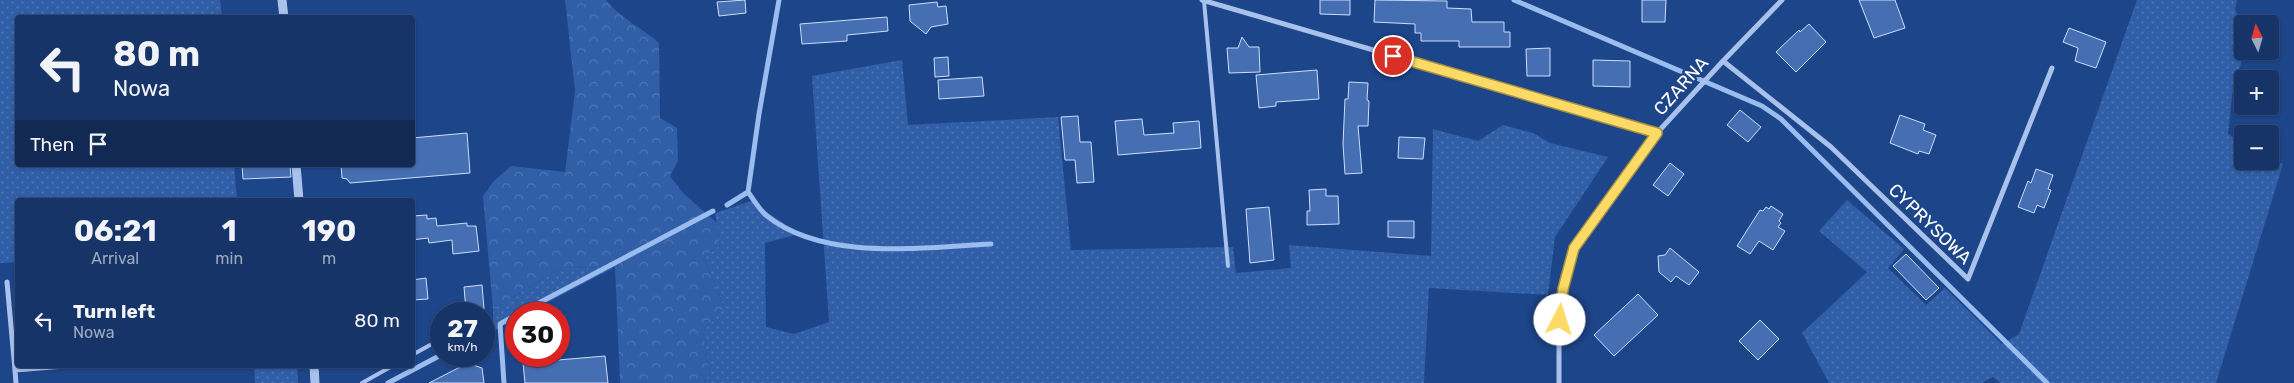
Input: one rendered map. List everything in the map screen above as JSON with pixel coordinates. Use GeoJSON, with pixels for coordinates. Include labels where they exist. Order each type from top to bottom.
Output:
{"type":"FeatureCollection","features":[{"type":"Feature","properties":{"kind":"street"},"geometry":{"type":"LineString","coordinates":[[282,0],[284,15]]}},
{"type":"Feature","properties":{"kind":"street"},"geometry":{"type":"LineString","coordinates":[[1203,0],[1657,133]]}},
{"type":"Feature","properties":{"kind":"street","name":"CZARNA"},"geometry":{"type":"LineString","coordinates":[[1559,383],[1559,336],[1563,289],[1574,248],[1657,133],[1723,60],[1782,0]]}},
{"type":"Feature","properties":{"kind":"street","name":"CYPRYSOWA"},"geometry":{"type":"LineString","coordinates":[[1723,60],[1830,148],[1968,280],[2052,68]]}},
{"type":"Feature","properties":{"kind":"street"},"geometry":{"type":"LineString","coordinates":[[296,167],[299,198]]}},
{"type":"Feature","properties":{"kind":"street"},"geometry":{"type":"LineString","coordinates":[[7,282],[16,383]]}},
{"type":"Feature","properties":{"kind":"street"},"geometry":{"type":"LineString","coordinates":[[15,370],[40,368]]}},
{"type":"Feature","properties":{"kind":"street"},"geometry":{"type":"LineString","coordinates":[[314,368],[315,383]]}},
{"type":"Feature","properties":{"kind":"lane"},"geometry":{"type":"LineString","coordinates":[[1203,0],[1228,266]]}},
{"type":"Feature","properties":{"kind":"lane"},"geometry":{"type":"LineString","coordinates":[[415,353],[430,345]]}},
{"type":"Feature","properties":{"kind":"lane"},"geometry":{"type":"LineString","coordinates":[[362,383],[389,368]]}},
{"type":"Feature","properties":{"kind":"green space"},"geometry":{"type":"Polygon","coordinates":[[[0,0],[220,0],[222,15],[15,15],[15,167],[234,167],[237,198],[15,198],[15,262],[0,263],[0,0]]]}},
{"type":"Feature","properties":{"kind":"green space"},"geometry":{"type":"Polygon","coordinates":[[[565,0],[606,0],[624,18],[659,43],[660,118],[677,128],[678,161],[670,176],[683,193],[717,223],[720,245],[704,257],[724,307],[703,331],[710,373],[703,383],[620,383],[615,267],[561,268],[495,308],[495,302],[492,302],[483,196],[494,181],[511,166],[565,172],[575,91],[565,0]]]}},
{"type":"Feature","properties":{"kind":"green space"},"geometry":{"type":"Polygon","coordinates":[[[2137,0],[2237,0],[2235,10],[2238,15],[2234,15],[2234,60],[2242,60],[2239,70],[2234,70],[2228,134],[2234,137],[2234,170],[2279,170],[2279,162],[2283,164],[2216,383],[2000,383],[1993,377],[1982,383],[1829,383],[1802,333],[1867,272],[1819,231],[1847,200],[1904,249],[1888,268],[1926,305],[1945,288],[2002,344],[2019,334],[2137,0]]]}},
{"type":"Feature","properties":{"kind":"green space"},"geometry":{"type":"Polygon","coordinates":[[[902,60],[908,125],[1058,117],[1071,250],[1233,247],[1236,273],[1291,268],[1289,245],[1431,256],[1433,129],[1478,141],[1503,125],[1533,133],[1550,143],[1608,157],[1555,237],[1548,295],[1429,288],[1424,383],[703,383],[710,373],[703,331],[724,307],[704,257],[720,245],[715,213],[751,201],[799,234],[765,243],[766,327],[794,334],[829,322],[812,76],[902,60]]]}},
{"type":"Feature","properties":{"kind":"green space"},"geometry":{"type":"Polygon","coordinates":[[[615,267],[548,302],[505,302],[505,325],[495,330],[495,308],[561,268],[615,267]]]}},
{"type":"Feature","properties":{"kind":"green space"},"geometry":{"type":"Polygon","coordinates":[[[254,368],[297,368],[298,383],[255,383],[254,368]]]}},
{"type":"Feature","properties":{"kind":"building"},"geometry":{"type":"Polygon","coordinates":[[[745,0],[746,13],[719,16],[717,2],[745,0]]]}},
{"type":"Feature","properties":{"kind":"building"},"geometry":{"type":"Polygon","coordinates":[[[1320,0],[1350,0],[1350,15],[1320,14],[1320,0]]]}},
{"type":"Feature","properties":{"kind":"building"},"geometry":{"type":"Polygon","coordinates":[[[1375,0],[1447,1],[1447,8],[1471,9],[1472,22],[1504,22],[1504,32],[1510,32],[1510,47],[1459,47],[1459,41],[1421,41],[1421,33],[1415,33],[1415,24],[1374,22],[1375,0]]]}},
{"type":"Feature","properties":{"kind":"building"},"geometry":{"type":"Polygon","coordinates":[[[1642,0],[1666,0],[1665,22],[1642,22],[1642,0]]]}},
{"type":"Feature","properties":{"kind":"building"},"geometry":{"type":"Polygon","coordinates":[[[1859,0],[1895,0],[1905,28],[1874,38],[1859,0]]]}},
{"type":"Feature","properties":{"kind":"building"},"geometry":{"type":"Polygon","coordinates":[[[937,2],[938,7],[946,6],[948,24],[931,27],[926,34],[910,21],[909,5],[937,2]]]}},
{"type":"Feature","properties":{"kind":"building"},"geometry":{"type":"Polygon","coordinates":[[[887,17],[888,31],[847,35],[847,41],[802,44],[800,24],[887,17]]]}},
{"type":"Feature","properties":{"kind":"building"},"geometry":{"type":"Polygon","coordinates":[[[1809,24],[1826,42],[1796,72],[1776,52],[1799,30],[1800,32],[1809,24]]]}},
{"type":"Feature","properties":{"kind":"building"},"geometry":{"type":"Polygon","coordinates":[[[2069,28],[2106,42],[2096,68],[2075,61],[2078,48],[2063,42],[2069,28]]]}},
{"type":"Feature","properties":{"kind":"building"},"geometry":{"type":"Polygon","coordinates":[[[1242,37],[1249,47],[1259,47],[1260,72],[1229,73],[1227,48],[1238,48],[1242,37]]]}},
{"type":"Feature","properties":{"kind":"building"},"geometry":{"type":"Polygon","coordinates":[[[1550,48],[1550,76],[1527,76],[1526,49],[1550,48]]]}},
{"type":"Feature","properties":{"kind":"building"},"geometry":{"type":"Polygon","coordinates":[[[948,57],[949,76],[935,77],[934,58],[948,57]]]}},
{"type":"Feature","properties":{"kind":"building"},"geometry":{"type":"Polygon","coordinates":[[[1593,60],[1630,61],[1630,87],[1593,86],[1593,60]]]}},
{"type":"Feature","properties":{"kind":"building"},"geometry":{"type":"Polygon","coordinates":[[[1317,70],[1319,99],[1276,102],[1276,106],[1259,108],[1256,75],[1317,70]]]}},
{"type":"Feature","properties":{"kind":"building"},"geometry":{"type":"Polygon","coordinates":[[[982,77],[984,96],[939,99],[938,80],[982,77]]]}},
{"type":"Feature","properties":{"kind":"building"},"geometry":{"type":"Polygon","coordinates":[[[1349,82],[1368,83],[1368,126],[1358,126],[1362,173],[1345,174],[1343,144],[1345,99],[1348,99],[1349,82]]]}},
{"type":"Feature","properties":{"kind":"building"},"geometry":{"type":"Polygon","coordinates":[[[1740,110],[1761,127],[1748,142],[1727,125],[1740,110]]]}},
{"type":"Feature","properties":{"kind":"building"},"geometry":{"type":"Polygon","coordinates":[[[1900,115],[1925,124],[1923,130],[1936,135],[1929,154],[1919,151],[1918,154],[1890,143],[1900,115]]]}},
{"type":"Feature","properties":{"kind":"building"},"geometry":{"type":"Polygon","coordinates":[[[1078,116],[1080,142],[1091,142],[1094,182],[1077,183],[1075,160],[1065,160],[1061,117],[1078,116]]]}},
{"type":"Feature","properties":{"kind":"building"},"geometry":{"type":"Polygon","coordinates":[[[1142,119],[1144,135],[1174,133],[1173,123],[1199,121],[1201,148],[1118,155],[1115,121],[1142,119]]]}},
{"type":"Feature","properties":{"kind":"building"},"geometry":{"type":"Polygon","coordinates":[[[467,133],[470,173],[350,183],[347,179],[342,178],[341,167],[415,167],[415,138],[467,133]]]}},
{"type":"Feature","properties":{"kind":"building"},"geometry":{"type":"Polygon","coordinates":[[[1399,137],[1425,138],[1423,159],[1398,158],[1399,137]]]}},
{"type":"Feature","properties":{"kind":"building"},"geometry":{"type":"Polygon","coordinates":[[[1670,163],[1684,174],[1668,196],[1653,185],[1670,163]]]}},
{"type":"Feature","properties":{"kind":"building"},"geometry":{"type":"Polygon","coordinates":[[[242,167],[290,167],[291,177],[243,179],[242,167]]]}},
{"type":"Feature","properties":{"kind":"building"},"geometry":{"type":"Polygon","coordinates":[[[2036,169],[2053,175],[2048,189],[2051,190],[2044,208],[2037,205],[2034,213],[2018,207],[2028,181],[2031,183],[2036,169]]]}},
{"type":"Feature","properties":{"kind":"building"},"geometry":{"type":"Polygon","coordinates":[[[1326,189],[1326,196],[1338,196],[1339,224],[1307,225],[1307,211],[1310,211],[1309,190],[1326,189]]]}},
{"type":"Feature","properties":{"kind":"building"},"geometry":{"type":"Polygon","coordinates":[[[1771,206],[1783,214],[1778,227],[1785,231],[1773,250],[1759,241],[1750,254],[1737,246],[1760,210],[1763,211],[1766,207],[1769,209],[1771,206]]]}},
{"type":"Feature","properties":{"kind":"building"},"geometry":{"type":"Polygon","coordinates":[[[1269,207],[1274,260],[1250,263],[1246,209],[1269,207]]]}},
{"type":"Feature","properties":{"kind":"building"},"geometry":{"type":"Polygon","coordinates":[[[427,215],[427,219],[436,218],[437,226],[467,223],[467,226],[476,226],[479,251],[453,254],[452,240],[429,243],[428,238],[415,240],[415,216],[427,215]]]}},
{"type":"Feature","properties":{"kind":"building"},"geometry":{"type":"Polygon","coordinates":[[[1388,221],[1414,221],[1414,238],[1388,237],[1388,221]]]}},
{"type":"Feature","properties":{"kind":"building"},"geometry":{"type":"Polygon","coordinates":[[[1670,248],[1699,272],[1689,285],[1676,276],[1671,282],[1659,272],[1658,256],[1665,255],[1670,248]]]}},
{"type":"Feature","properties":{"kind":"building"},"geometry":{"type":"Polygon","coordinates":[[[1906,254],[1939,288],[1926,300],[1893,266],[1906,254]]]}},
{"type":"Feature","properties":{"kind":"building"},"geometry":{"type":"Polygon","coordinates":[[[426,278],[428,299],[415,300],[415,280],[426,278]]]}},
{"type":"Feature","properties":{"kind":"building"},"geometry":{"type":"Polygon","coordinates":[[[482,285],[483,302],[465,302],[464,287],[482,285]]]}},
{"type":"Feature","properties":{"kind":"building"},"geometry":{"type":"Polygon","coordinates":[[[1638,294],[1658,315],[1614,356],[1594,335],[1638,294]]]}},
{"type":"Feature","properties":{"kind":"building"},"geometry":{"type":"Polygon","coordinates":[[[1760,320],[1779,339],[1758,360],[1739,341],[1760,320]]]}},
{"type":"Feature","properties":{"kind":"building"},"geometry":{"type":"Polygon","coordinates":[[[605,356],[608,383],[525,383],[523,367],[570,367],[570,359],[605,356]]]}},
{"type":"Feature","properties":{"kind":"building"},"geometry":{"type":"Polygon","coordinates":[[[460,367],[482,368],[484,383],[429,383],[460,367]]]}},
{"type":"Feature","properties":{"kind":"waterway"},"geometry":{"type":"LineString","coordinates":[[727,205],[748,192],[759,114],[779,0]]}},
{"type":"Feature","properties":{"kind":"waterway"},"geometry":{"type":"LineString","coordinates":[[1514,0],[1762,106],[1781,119],[2047,383]]}},
{"type":"Feature","properties":{"kind":"waterway"},"geometry":{"type":"LineString","coordinates":[[748,192],[767,216],[790,231],[817,240],[845,246],[905,249],[991,244]]}},
{"type":"Feature","properties":{"kind":"waterway"},"geometry":{"type":"LineString","coordinates":[[541,302],[713,211]]}},
{"type":"Feature","properties":{"kind":"waterway"},"geometry":{"type":"LineString","coordinates":[[504,383],[500,324],[505,321]]}},
{"type":"Feature","properties":{"kind":"waterway"},"geometry":{"type":"LineString","coordinates":[[388,383],[430,361]]}},
{"type":"Feature","properties":{"kind":"route"},"geometry":{"type":"LineString","coordinates":[[1393,56],[1657,133],[1574,248],[1563,289],[1560,320]]}}]}
